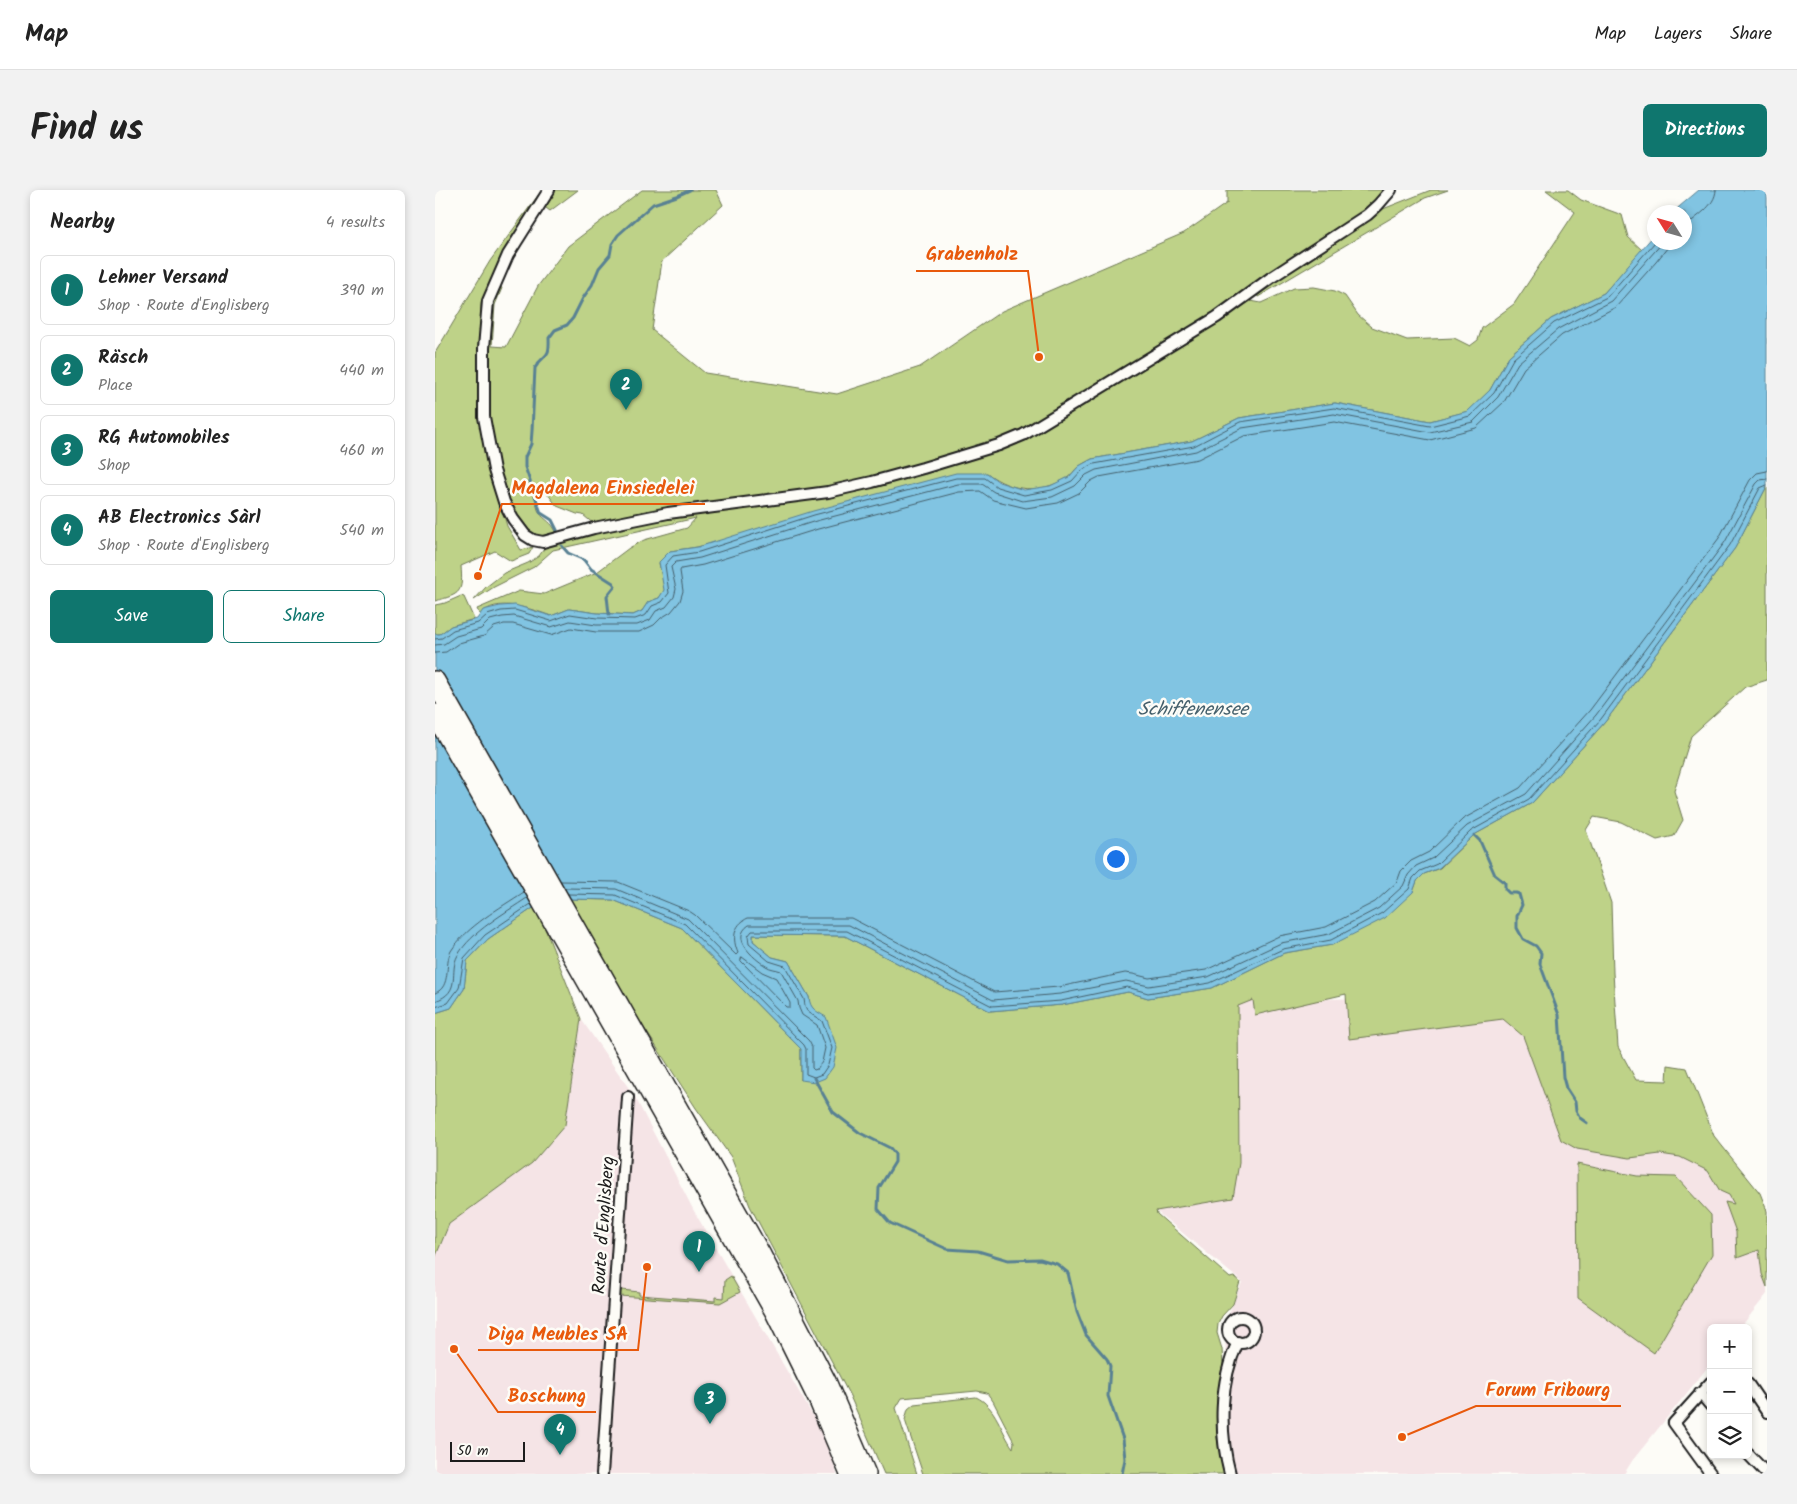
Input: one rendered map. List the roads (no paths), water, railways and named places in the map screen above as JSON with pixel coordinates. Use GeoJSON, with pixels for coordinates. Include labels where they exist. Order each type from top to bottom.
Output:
{"type":"FeatureCollection","features":[{"type":"Feature","properties":{"kind":"highway"},"geometry":{"type":"LineString","coordinates":[[435,681],[775,1312],[819,1401],[851,1474]]}},
{"type":"Feature","properties":{"kind":"highway"},"geometry":{"type":"LineString","coordinates":[[435,714],[574,941],[757,1247],[878,1474]]}},
{"type":"Feature","properties":{"kind":"highway"},"geometry":{"type":"LineString","coordinates":[[809,1347],[847,1428],[866,1474]]}},
{"type":"Feature","properties":{"kind":"street"},"geometry":{"type":"LineString","coordinates":[[549,190],[508,255],[488,301],[485,312],[484,348],[485,417],[494,470],[504,502],[513,519],[525,535],[533,540],[543,542],[594,528],[668,513],[828,492],[872,482],[999,445],[1023,435],[1217,317],[1272,277],[1367,215],[1378,206],[1391,190]]}},
{"type":"Feature","properties":{"kind":"street","name":"Route d'Englisberg"},"geometry":{"type":"LineString","coordinates":[[602,1474],[628,1097]]}},
{"type":"Feature","properties":{"kind":"street"},"geometry":{"type":"LineString","coordinates":[[1230,1474],[1225,1450],[1223,1399],[1231,1357],[1238,1342]]}},
{"type":"Feature","properties":{"kind":"street"},"geometry":{"type":"LineString","coordinates":[[1707,1386],[1674,1423],[1711,1474]]}},
{"type":"Feature","properties":{"kind":"street"},"geometry":{"type":"LineString","coordinates":[[1752,1390],[1767,1412]]}},
{"type":"Feature","properties":{"kind":"street"},"geometry":{"type":"LineString","coordinates":[[1701,1393],[1707,1401]]}},
{"type":"Feature","properties":{"kind":"street"},"geometry":{"type":"LineString","coordinates":[[1752,1458],[1767,1474]]}},
{"type":"Feature","properties":{"kind":"water","name":"Schiffenensee"},"geometry":{"type":"Polygon","coordinates":[[[1699,190],[1767,190],[1767,486],[1735,548],[1605,722],[1532,803],[1474,835],[1439,868],[1424,874],[1417,881],[1413,892],[1385,918],[1332,945],[1284,953],[1212,988],[1148,998],[1128,992],[1062,1005],[990,1011],[845,936],[753,935],[753,941],[772,957],[788,961],[809,997],[812,1007],[826,1017],[837,1048],[833,1067],[825,1078],[815,1082],[801,1080],[801,1049],[682,928],[613,900],[568,899],[536,906],[488,939],[467,961],[464,989],[451,1008],[435,1013],[435,634],[440,634],[451,626],[477,619],[483,610],[500,606],[515,605],[551,616],[569,609],[633,615],[642,611],[648,602],[659,598],[664,590],[659,562],[670,551],[698,547],[813,511],[956,473],[987,473],[999,482],[1024,490],[1050,486],[1069,477],[1079,466],[1092,459],[1192,441],[1239,418],[1335,403],[1430,421],[1468,411],[1490,390],[1509,356],[1551,319],[1604,293],[1647,243],[1647,250],[1692,250],[1692,205],[1681,205],[1699,190]]]}},
{"type":"Feature","properties":{"kind":"waterway"},"geometry":{"type":"LineString","coordinates":[[557,530],[552,520],[541,513],[525,467],[525,457],[531,444],[535,368],[549,350],[549,338],[555,330],[567,325],[573,318],[592,285],[599,268],[610,255],[612,244],[618,235],[653,204],[690,190]]}},
{"type":"Feature","properties":{"kind":"waterway"},"geometry":{"type":"LineString","coordinates":[[562,546],[568,553],[584,560],[591,569],[613,583],[615,586],[607,596],[609,614]]}},
{"type":"Feature","properties":{"kind":"waterway"},"geometry":{"type":"LineString","coordinates":[[1474,835],[1480,841],[1495,875],[1505,883],[1505,889],[1509,893],[1519,894],[1522,905],[1517,916],[1517,928],[1523,939],[1536,946],[1541,953],[1540,964],[1559,1015],[1563,1077],[1566,1088],[1575,1102],[1576,1111],[1580,1118],[1587,1123]]}},
{"type":"Feature","properties":{"kind":"waterway"},"geometry":{"type":"LineString","coordinates":[[814,1078],[833,1112],[860,1133],[890,1148],[895,1154],[895,1162],[879,1188],[878,1209],[890,1223],[947,1249],[978,1251],[1008,1260],[1040,1259],[1057,1264],[1068,1273],[1077,1312],[1086,1335],[1107,1359],[1110,1366],[1108,1396],[1123,1439],[1125,1459],[1122,1474]]}},
{"type":"Feature","properties":{"kind":"place","name":"Grabenholz"},"geometry":{"type":"Point","coordinates":[1039,357]}},
{"type":"Feature","properties":{"kind":"place","name":"Räsch"},"geometry":{"type":"Point","coordinates":[626,410]}},
{"type":"Feature","properties":{"kind":"place","name":"Magdalena Einsiedelei"},"geometry":{"type":"Point","coordinates":[478,576]}},
{"type":"Feature","properties":{"kind":"place","name":"Diga Meubles SA"},"geometry":{"type":"Point","coordinates":[647,1267]}},
{"type":"Feature","properties":{"kind":"place","name":"Lehner Versand"},"geometry":{"type":"Point","coordinates":[699,1272]}},
{"type":"Feature","properties":{"kind":"place","name":"Boschung"},"geometry":{"type":"Point","coordinates":[454,1349]}},
{"type":"Feature","properties":{"kind":"place","name":"RG Automobiles"},"geometry":{"type":"Point","coordinates":[710,1424]}},
{"type":"Feature","properties":{"kind":"place","name":"Forum Fribourg"},"geometry":{"type":"Point","coordinates":[1402,1437]}},
{"type":"Feature","properties":{"kind":"place","name":"AB Electronics Sàrl"},"geometry":{"type":"Point","coordinates":[560,1455]}}]}
